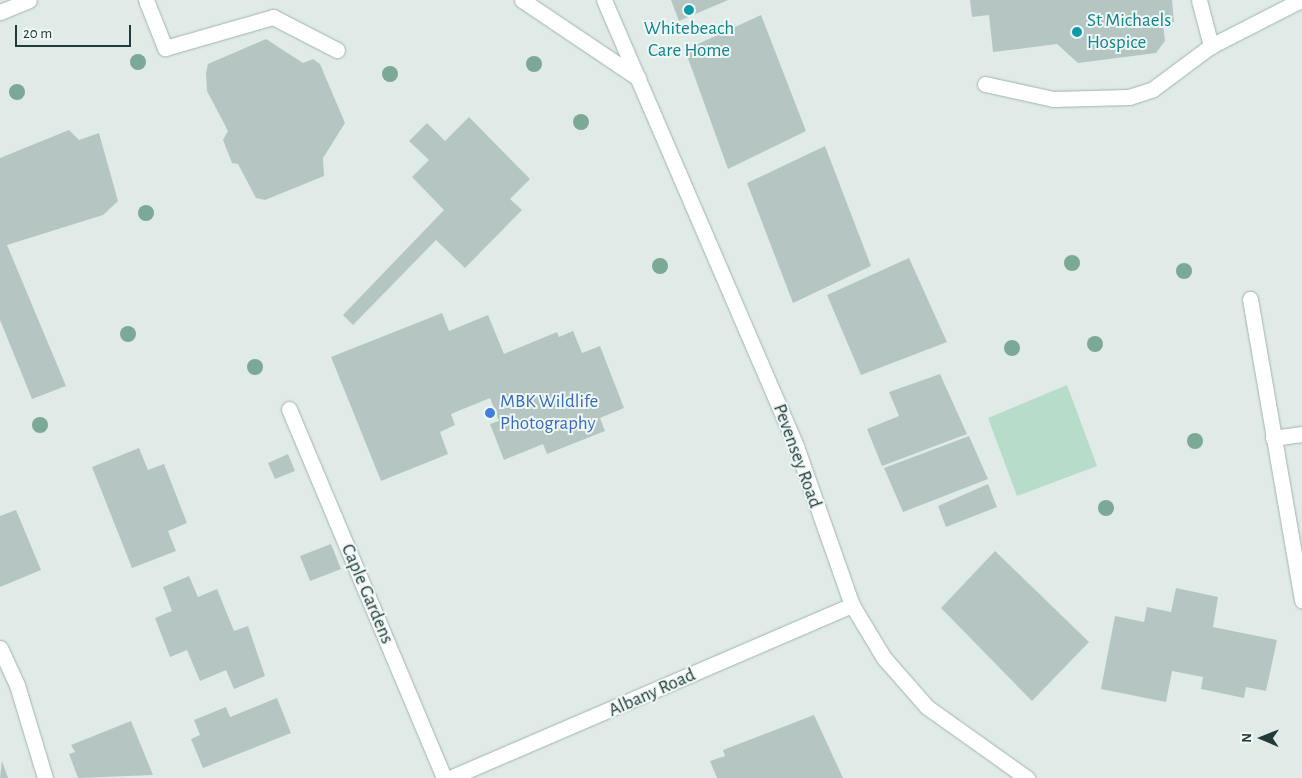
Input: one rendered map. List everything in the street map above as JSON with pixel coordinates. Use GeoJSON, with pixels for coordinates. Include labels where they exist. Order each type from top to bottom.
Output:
{"type":"FeatureCollection","features":[{"type":"Feature","properties":{"kind":"street"},"geometry":{"type":"LineString","coordinates":[[0,12],[29,0]]}},
{"type":"Feature","properties":{"kind":"street"},"geometry":{"type":"LineString","coordinates":[[146,0],[165,48],[273,17],[338,50]]}},
{"type":"Feature","properties":{"kind":"street"},"geometry":{"type":"LineString","coordinates":[[522,0],[638,78]]}},
{"type":"Feature","properties":{"kind":"street","name":"Pevensey Road"},"geometry":{"type":"LineString","coordinates":[[604,0],[796,446],[852,605],[884,658],[927,707],[1028,778]]}},
{"type":"Feature","properties":{"kind":"street"},"geometry":{"type":"LineString","coordinates":[[1199,0],[1211,46]]}},
{"type":"Feature","properties":{"kind":"street"},"geometry":{"type":"LineString","coordinates":[[985,84],[1053,99],[1129,98],[1153,88],[1211,46],[1302,0]]}},
{"type":"Feature","properties":{"kind":"street"},"geometry":{"type":"LineString","coordinates":[[1250,299],[1302,601]]}},
{"type":"Feature","properties":{"kind":"street","name":"Caple Gardens"},"geometry":{"type":"LineString","coordinates":[[289,409],[444,778]]}},
{"type":"Feature","properties":{"kind":"street"},"geometry":{"type":"LineString","coordinates":[[1273,438],[1302,434]]}},
{"type":"Feature","properties":{"kind":"street","name":"Albany Road"},"geometry":{"type":"LineString","coordinates":[[450,778],[852,605]]}},
{"type":"Feature","properties":{"kind":"street"},"geometry":{"type":"LineString","coordinates":[[0,648],[17,684],[45,778]]}},
{"type":"Feature","properties":{"kind":"green space"},"geometry":{"type":"Polygon","coordinates":[[[1067,385],[1097,466],[1017,496],[988,418],[1067,385]]]}},
{"type":"Feature","properties":{"kind":"building","name":"Whitebeach Care Home"},"geometry":{"type":"Polygon","coordinates":[[[671,0],[728,0],[679,21],[671,0]]]}},
{"type":"Feature","properties":{"kind":"building","name":"St Michaels Hospice"},"geometry":{"type":"Polygon","coordinates":[[[970,0],[1172,0],[1174,22],[1163,23],[1165,41],[1156,53],[1078,63],[1057,44],[993,52],[989,15],[972,17],[970,0]]]}},
{"type":"Feature","properties":{"kind":"building"},"geometry":{"type":"Polygon","coordinates":[[[761,15],[806,131],[728,169],[685,50],[761,15]]]}},
{"type":"Feature","properties":{"kind":"building"},"geometry":{"type":"Polygon","coordinates":[[[266,39],[303,63],[313,59],[320,64],[345,123],[323,158],[324,176],[265,200],[256,198],[238,164],[232,163],[223,140],[228,131],[207,91],[206,73],[208,64],[266,39]]]}},
{"type":"Feature","properties":{"kind":"building"},"geometry":{"type":"Polygon","coordinates":[[[469,117],[530,179],[510,199],[522,210],[465,268],[436,240],[353,325],[343,315],[444,210],[412,177],[429,160],[409,141],[427,123],[445,141],[469,117]]]}},
{"type":"Feature","properties":{"kind":"building"},"geometry":{"type":"Polygon","coordinates":[[[69,130],[79,140],[99,133],[118,201],[103,215],[7,245],[66,386],[32,399],[0,320],[0,158],[69,130]]]}},
{"type":"Feature","properties":{"kind":"building"},"geometry":{"type":"Polygon","coordinates":[[[825,146],[871,266],[793,303],[747,183],[825,146]]]}},
{"type":"Feature","properties":{"kind":"building"},"geometry":{"type":"Polygon","coordinates":[[[909,258],[947,342],[861,375],[827,295],[909,258]]]}},
{"type":"Feature","properties":{"kind":"building"},"geometry":{"type":"Polygon","coordinates":[[[442,313],[449,331],[488,315],[504,354],[557,332],[559,337],[573,331],[582,353],[600,346],[624,408],[600,418],[605,431],[547,454],[543,444],[504,460],[490,424],[499,421],[490,398],[451,414],[455,425],[440,432],[448,454],[381,481],[331,357],[442,313]]]}},
{"type":"Feature","properties":{"kind":"building"},"geometry":{"type":"Polygon","coordinates":[[[940,374],[967,434],[882,466],[867,429],[899,416],[889,392],[940,374]]]}},
{"type":"Feature","properties":{"kind":"building"},"geometry":{"type":"Polygon","coordinates":[[[969,436],[988,479],[903,512],[884,468],[969,436]]]}},
{"type":"Feature","properties":{"kind":"building"},"geometry":{"type":"Polygon","coordinates":[[[139,448],[148,470],[164,464],[187,523],[168,531],[176,551],[132,568],[92,467],[139,448]]]}},
{"type":"Feature","properties":{"kind":"building"},"geometry":{"type":"Polygon","coordinates":[[[288,454],[295,471],[275,479],[268,463],[288,454]]]}},
{"type":"Feature","properties":{"kind":"building"},"geometry":{"type":"Polygon","coordinates":[[[988,484],[997,507],[946,527],[938,506],[988,484]]]}},
{"type":"Feature","properties":{"kind":"building"},"geometry":{"type":"Polygon","coordinates":[[[16,510],[41,570],[0,587],[0,516],[16,510]]]}},
{"type":"Feature","properties":{"kind":"building"},"geometry":{"type":"Polygon","coordinates":[[[331,544],[341,569],[310,581],[300,556],[331,544]]]}},
{"type":"Feature","properties":{"kind":"building"},"geometry":{"type":"Polygon","coordinates":[[[995,551],[1089,642],[1032,701],[941,608],[995,551]]]}},
{"type":"Feature","properties":{"kind":"building"},"geometry":{"type":"Polygon","coordinates":[[[189,576],[198,597],[217,589],[234,631],[248,626],[265,676],[234,689],[226,670],[200,681],[187,650],[170,657],[155,618],[172,611],[163,587],[189,576]]]}},
{"type":"Feature","properties":{"kind":"building"},"geometry":{"type":"Polygon","coordinates":[[[1176,588],[1218,597],[1213,627],[1277,640],[1266,691],[1246,687],[1244,698],[1201,689],[1203,677],[1172,671],[1166,702],[1101,689],[1115,616],[1144,622],[1147,607],[1171,612],[1176,588]]]}},
{"type":"Feature","properties":{"kind":"building"},"geometry":{"type":"Polygon","coordinates":[[[277,698],[291,733],[203,768],[191,739],[200,735],[194,720],[226,707],[230,717],[277,698]]]}},
{"type":"Feature","properties":{"kind":"building"},"geometry":{"type":"Polygon","coordinates":[[[814,715],[843,778],[717,778],[710,761],[725,756],[723,750],[814,715]]]}},
{"type":"Feature","properties":{"kind":"building"},"geometry":{"type":"Polygon","coordinates":[[[131,721],[153,775],[78,778],[69,754],[75,752],[71,745],[131,721]]]}},
{"type":"Feature","properties":{"kind":"building"},"geometry":{"type":"Polygon","coordinates":[[[2,761],[8,778],[0,778],[2,761]]]}},
{"type":"Feature","properties":{"kind":"place","name":"Whitebeach Care Home"},"geometry":{"type":"Point","coordinates":[689,10]}},
{"type":"Feature","properties":{"kind":"place","name":"St Michaels Hospice"},"geometry":{"type":"Point","coordinates":[1077,32]}},
{"type":"Feature","properties":{"kind":"place","name":"MBK Wildlife Photography"},"geometry":{"type":"Point","coordinates":[490,413]}}]}
